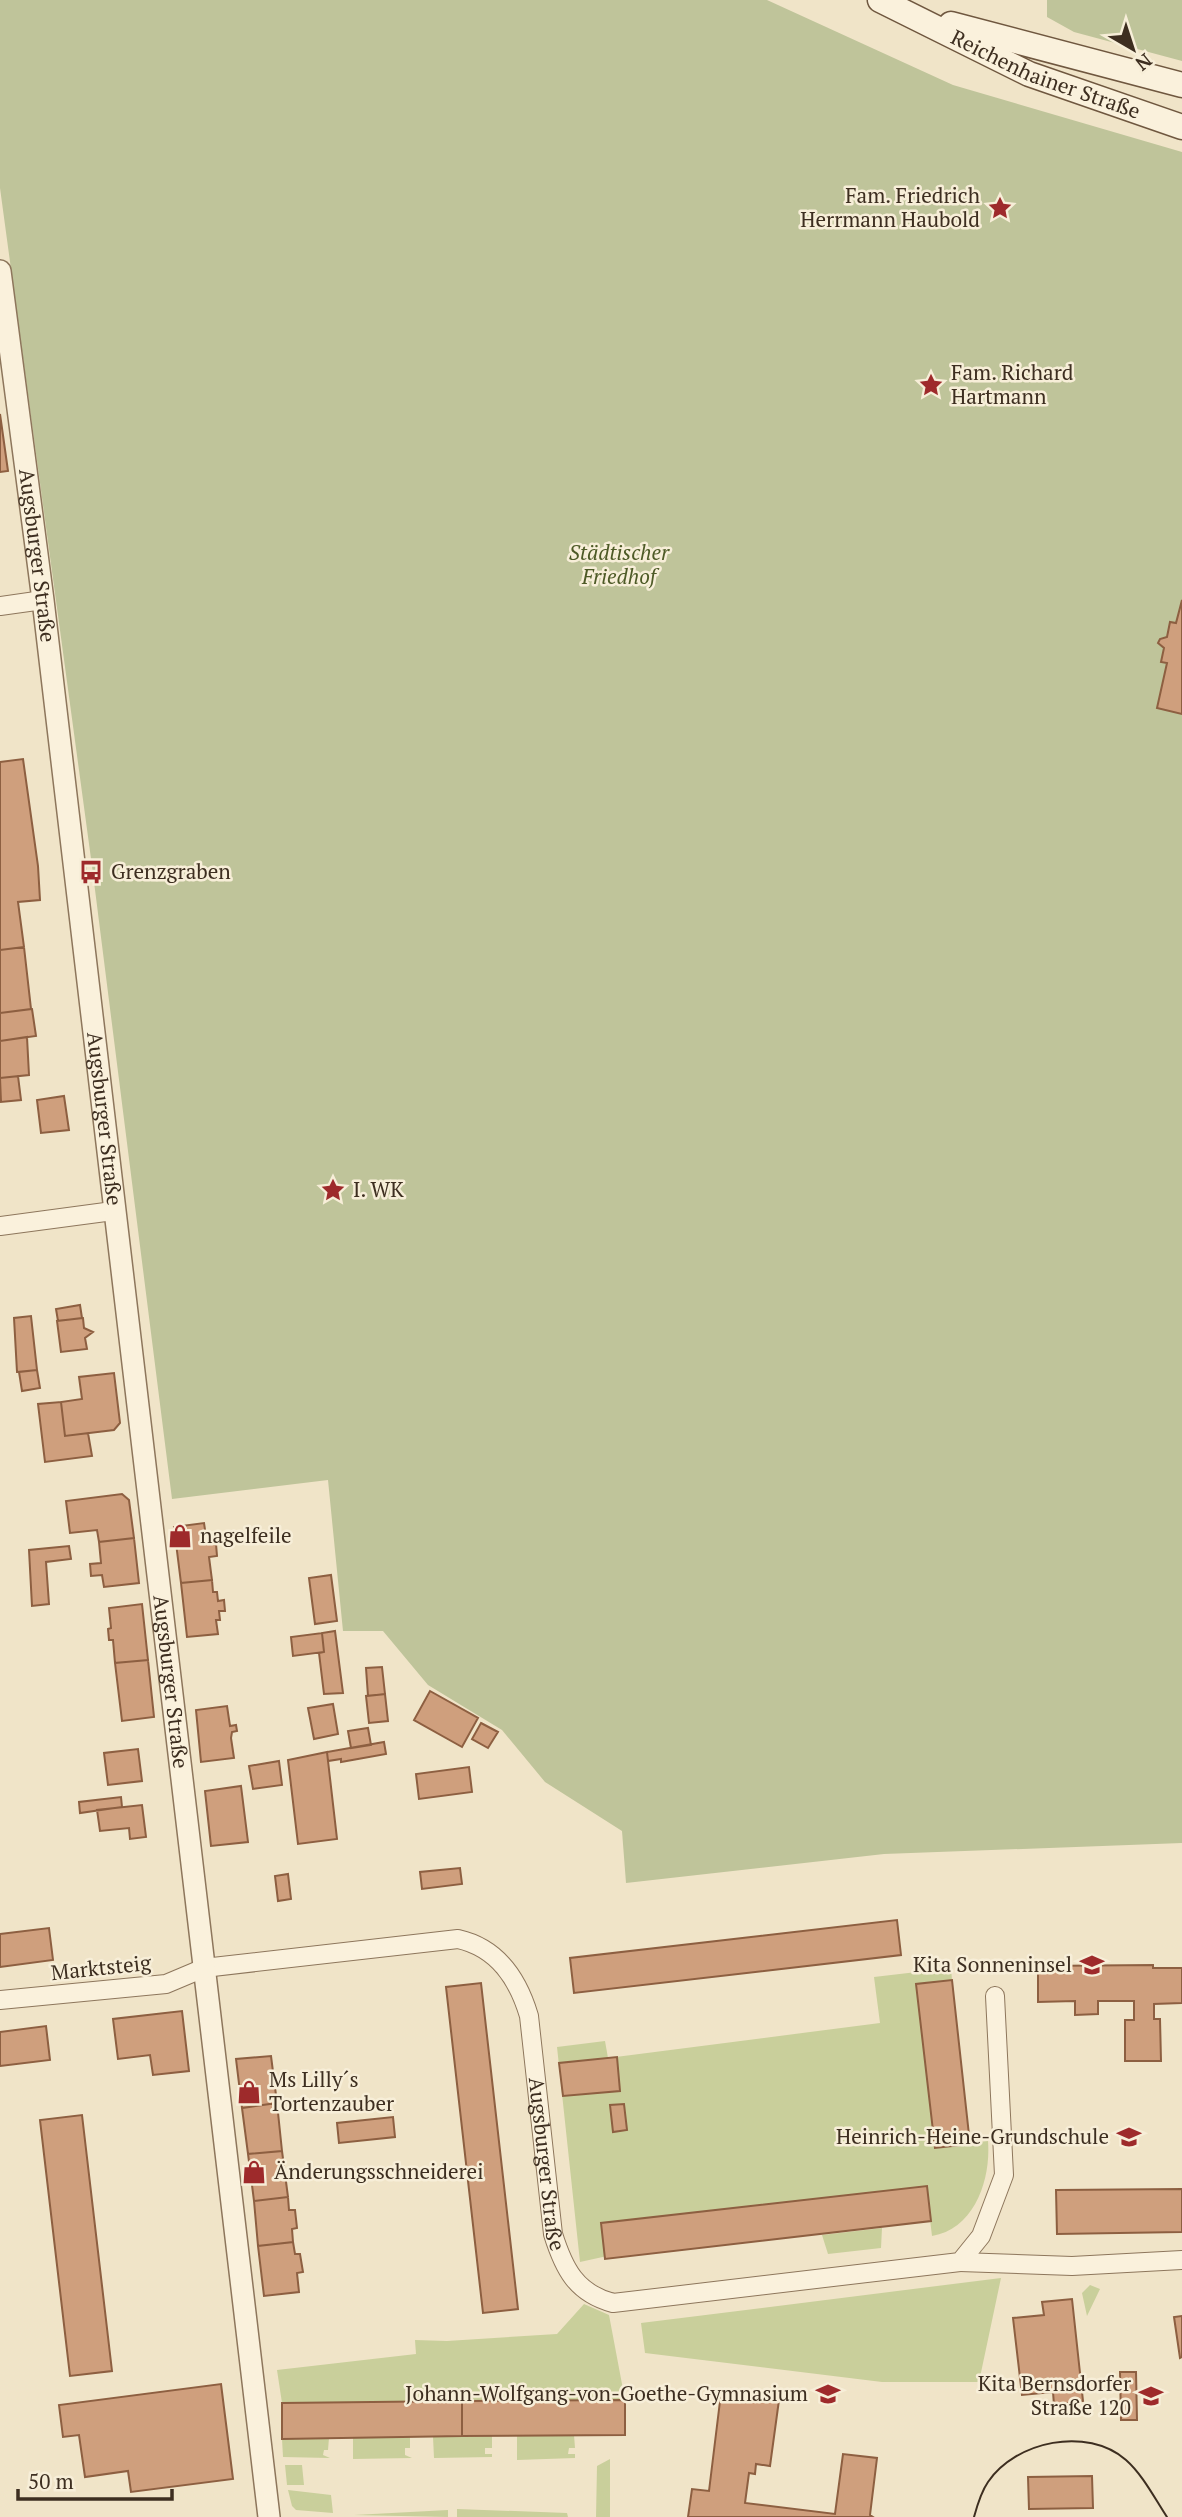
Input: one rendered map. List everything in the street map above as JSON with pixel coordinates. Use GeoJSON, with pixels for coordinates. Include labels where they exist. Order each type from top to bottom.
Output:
{"type":"FeatureCollection","features":[{"type":"Feature","properties":{"kind":"main road","name":"Reichenhainer Straße"},"geometry":{"type":"LineString","coordinates":[[880,0],[913,14],[983,53],[1029,74],[1182,127]]}},
{"type":"Feature","properties":{"kind":"main road","name":"Reichenhainer Straße"},"geometry":{"type":"LineString","coordinates":[[913,14],[1182,85]]}},
{"type":"Feature","properties":{"kind":"street","name":"Augsburger Straße"},"geometry":{"type":"LineString","coordinates":[[0,271],[43,600],[269,2517]]}},
{"type":"Feature","properties":{"kind":"street"},"geometry":{"type":"LineString","coordinates":[[0,606],[43,600]]}},
{"type":"Feature","properties":{"kind":"street"},"geometry":{"type":"LineString","coordinates":[[0,1226],[113,1211]]}},
{"type":"Feature","properties":{"kind":"street","name":"Augsburger Straße"},"geometry":{"type":"LineString","coordinates":[[204,1968],[458,1939],[476,1943],[494,1954],[523,1997],[529,2015],[553,2234],[567,2272],[585,2291],[599,2299],[613,2303],[960,2262],[1060,2266],[1182,2260]]}},
{"type":"Feature","properties":{"kind":"street","name":"Marktsteig"},"geometry":{"type":"LineString","coordinates":[[0,2000],[166,1984],[204,1968]]}},
{"type":"Feature","properties":{"kind":"street"},"geometry":{"type":"LineString","coordinates":[[960,2262],[981,2236],[1004,2175],[996,1996]]}},
{"type":"Feature","properties":{"kind":"green space","name":"Städtischer Friedhof"},"geometry":{"type":"Polygon","coordinates":[[[0,0],[767,0],[953,85],[1182,152],[1182,1843],[884,1854],[626,1883],[622,1831],[545,1782],[502,1730],[428,1685],[383,1631],[343,1631],[328,1480],[172,1499],[92,866],[0,188],[0,0]]]}},
{"type":"Feature","properties":{"kind":"green space"},"geometry":{"type":"Polygon","coordinates":[[[1047,0],[1182,0],[1182,61],[1074,32],[1047,17],[1047,0]]]}},
{"type":"Feature","properties":{"kind":"green space"},"geometry":{"type":"Polygon","coordinates":[[[951,1968],[952,1980],[916,1985],[935,2147],[988,2141],[987,2171],[983,2186],[969,2213],[959,2224],[932,2236],[926,2186],[580,2262],[557,2047],[605,2041],[608,2058],[880,2023],[874,1977],[951,1968]]]}},
{"type":"Feature","properties":{"kind":"green space"},"geometry":{"type":"Polygon","coordinates":[[[882,2228],[881,2248],[828,2254],[822,2235],[882,2228]]]}},
{"type":"Feature","properties":{"kind":"green space"},"geometry":{"type":"Polygon","coordinates":[[[1001,2278],[979,2382],[882,2382],[645,2353],[641,2323],[1001,2278]]]}},
{"type":"Feature","properties":{"kind":"green space"},"geometry":{"type":"Polygon","coordinates":[[[1090,2285],[1100,2289],[1087,2316],[1082,2293],[1090,2285]]]}},
{"type":"Feature","properties":{"kind":"green space"},"geometry":{"type":"Polygon","coordinates":[[[584,2304],[609,2315],[625,2400],[282,2403],[277,2370],[416,2354],[415,2340],[447,2341],[557,2334],[584,2304]]]}},
{"type":"Feature","properties":{"kind":"green space"},"geometry":{"type":"Polygon","coordinates":[[[574,2435],[575,2448],[569,2448],[568,2454],[575,2454],[575,2458],[517,2460],[517,2436],[574,2435]]]}},
{"type":"Feature","properties":{"kind":"green space"},"geometry":{"type":"Polygon","coordinates":[[[492,2436],[492,2448],[485,2448],[485,2454],[492,2454],[492,2457],[434,2458],[433,2437],[492,2436]]]}},
{"type":"Feature","properties":{"kind":"green space"},"geometry":{"type":"Polygon","coordinates":[[[410,2437],[410,2448],[405,2448],[405,2455],[412,2458],[353,2459],[353,2438],[410,2437]]]}},
{"type":"Feature","properties":{"kind":"green space"},"geometry":{"type":"Polygon","coordinates":[[[329,2438],[328,2450],[324,2450],[323,2455],[330,2458],[283,2457],[282,2439],[329,2438]]]}},
{"type":"Feature","properties":{"kind":"green space"},"geometry":{"type":"Polygon","coordinates":[[[610,2459],[610,2517],[596,2517],[597,2466],[610,2459]]]}},
{"type":"Feature","properties":{"kind":"green space"},"geometry":{"type":"Polygon","coordinates":[[[285,2465],[302,2465],[304,2485],[287,2485],[285,2465]]]}},
{"type":"Feature","properties":{"kind":"green space"},"geometry":{"type":"Polygon","coordinates":[[[288,2490],[331,2495],[333,2513],[296,2510],[292,2506],[288,2490]]]}},
{"type":"Feature","properties":{"kind":"green space"},"geometry":{"type":"Polygon","coordinates":[[[457,2509],[567,2513],[568,2517],[457,2517],[457,2509]]]}},
{"type":"Feature","properties":{"kind":"green space"},"geometry":{"type":"Polygon","coordinates":[[[448,2510],[448,2517],[354,2515],[448,2510]]]}},
{"type":"Feature","properties":{"kind":"building"},"geometry":{"type":"Polygon","coordinates":[[[0,414],[8,471],[0,472],[0,414]]]}},
{"type":"Feature","properties":{"kind":"building"},"geometry":{"type":"Polygon","coordinates":[[[1182,600],[1182,714],[1157,708],[1167,663],[1161,662],[1164,648],[1158,643],[1160,639],[1167,637],[1170,622],[1176,623],[1182,600]]]}},
{"type":"Feature","properties":{"kind":"building"},"geometry":{"type":"Polygon","coordinates":[[[23,759],[40,900],[18,902],[24,947],[0,950],[0,762],[23,759]]]}},
{"type":"Feature","properties":{"kind":"building"},"geometry":{"type":"Polygon","coordinates":[[[24,947],[31,1009],[0,1013],[0,950],[24,947]]]}},
{"type":"Feature","properties":{"kind":"building"},"geometry":{"type":"Polygon","coordinates":[[[32,1009],[36,1036],[0,1041],[0,1013],[32,1009]]]}},
{"type":"Feature","properties":{"kind":"building"},"geometry":{"type":"Polygon","coordinates":[[[27,1037],[29,1075],[0,1078],[0,1041],[27,1037]]]}},
{"type":"Feature","properties":{"kind":"building"},"geometry":{"type":"Polygon","coordinates":[[[18,1076],[21,1100],[1,1102],[0,1078],[18,1076]]]}},
{"type":"Feature","properties":{"kind":"building"},"geometry":{"type":"Polygon","coordinates":[[[64,1096],[69,1130],[41,1133],[37,1100],[64,1096]]]}},
{"type":"Feature","properties":{"kind":"building"},"geometry":{"type":"Polygon","coordinates":[[[80,1305],[82,1318],[58,1321],[56,1309],[80,1305]]]}},
{"type":"Feature","properties":{"kind":"building"},"geometry":{"type":"Polygon","coordinates":[[[31,1316],[37,1370],[17,1372],[14,1318],[31,1316]]]}},
{"type":"Feature","properties":{"kind":"building"},"geometry":{"type":"Polygon","coordinates":[[[83,1318],[84,1328],[93,1332],[85,1338],[87,1349],[61,1352],[57,1321],[83,1318]]]}},
{"type":"Feature","properties":{"kind":"building"},"geometry":{"type":"Polygon","coordinates":[[[37,1370],[40,1388],[22,1391],[19,1372],[37,1370]]]}},
{"type":"Feature","properties":{"kind":"building"},"geometry":{"type":"Polygon","coordinates":[[[114,1373],[120,1423],[114,1430],[65,1436],[61,1402],[82,1399],[79,1377],[114,1373]]]}},
{"type":"Feature","properties":{"kind":"building"},"geometry":{"type":"Polygon","coordinates":[[[61,1402],[65,1436],[88,1433],[92,1456],[45,1462],[38,1404],[61,1402]]]}},
{"type":"Feature","properties":{"kind":"building"},"geometry":{"type":"Polygon","coordinates":[[[122,1494],[129,1500],[134,1538],[99,1542],[97,1530],[70,1533],[66,1501],[122,1494]]]}},
{"type":"Feature","properties":{"kind":"building"},"geometry":{"type":"Polygon","coordinates":[[[204,1523],[207,1543],[216,1544],[217,1556],[209,1557],[212,1580],[181,1583],[174,1527],[204,1523]]]}},
{"type":"Feature","properties":{"kind":"building"},"geometry":{"type":"Polygon","coordinates":[[[134,1538],[139,1583],[104,1587],[102,1575],[91,1576],[90,1564],[101,1563],[99,1542],[134,1538]]]}},
{"type":"Feature","properties":{"kind":"building"},"geometry":{"type":"Polygon","coordinates":[[[69,1546],[71,1559],[46,1562],[49,1604],[32,1606],[29,1550],[69,1546]]]}},
{"type":"Feature","properties":{"kind":"building"},"geometry":{"type":"Polygon","coordinates":[[[331,1575],[337,1621],[315,1624],[309,1578],[331,1575]]]}},
{"type":"Feature","properties":{"kind":"building"},"geometry":{"type":"Polygon","coordinates":[[[212,1580],[213,1592],[217,1592],[218,1601],[224,1600],[225,1611],[219,1611],[220,1620],[216,1620],[218,1634],[187,1637],[181,1583],[212,1580]]]}},
{"type":"Feature","properties":{"kind":"building"},"geometry":{"type":"Polygon","coordinates":[[[142,1604],[148,1660],[115,1663],[113,1640],[109,1640],[109,1608],[142,1604]]]}},
{"type":"Feature","properties":{"kind":"building"},"geometry":{"type":"Polygon","coordinates":[[[335,1631],[343,1693],[324,1694],[319,1653],[324,1652],[322,1633],[335,1631]]]}},
{"type":"Feature","properties":{"kind":"building"},"geometry":{"type":"Polygon","coordinates":[[[322,1633],[324,1652],[293,1656],[291,1637],[322,1633]]]}},
{"type":"Feature","properties":{"kind":"building"},"geometry":{"type":"Polygon","coordinates":[[[148,1660],[154,1717],[122,1721],[115,1663],[148,1660]]]}},
{"type":"Feature","properties":{"kind":"building"},"geometry":{"type":"Polygon","coordinates":[[[382,1667],[385,1694],[368,1696],[366,1668],[382,1667]]]}},
{"type":"Feature","properties":{"kind":"building"},"geometry":{"type":"Polygon","coordinates":[[[430,1691],[478,1718],[462,1747],[414,1720],[430,1691]]]}},
{"type":"Feature","properties":{"kind":"building"},"geometry":{"type":"Polygon","coordinates":[[[385,1694],[388,1721],[369,1723],[366,1696],[385,1694]]]}},
{"type":"Feature","properties":{"kind":"building"},"geometry":{"type":"Polygon","coordinates":[[[333,1704],[338,1734],[314,1739],[308,1708],[333,1704]]]}},
{"type":"Feature","properties":{"kind":"building"},"geometry":{"type":"Polygon","coordinates":[[[227,1706],[230,1726],[236,1725],[237,1731],[232,1732],[231,1738],[234,1758],[201,1762],[196,1710],[227,1706]]]}},
{"type":"Feature","properties":{"kind":"building"},"geometry":{"type":"Polygon","coordinates":[[[481,1723],[498,1732],[488,1748],[472,1739],[481,1723]]]}},
{"type":"Feature","properties":{"kind":"building"},"geometry":{"type":"Polygon","coordinates":[[[368,1728],[371,1745],[351,1748],[348,1731],[368,1728]]]}},
{"type":"Feature","properties":{"kind":"building"},"geometry":{"type":"Polygon","coordinates":[[[384,1742],[386,1754],[341,1762],[341,1759],[328,1761],[327,1752],[384,1742]]]}},
{"type":"Feature","properties":{"kind":"building"},"geometry":{"type":"Polygon","coordinates":[[[138,1749],[142,1781],[108,1785],[104,1753],[138,1749]]]}},
{"type":"Feature","properties":{"kind":"building"},"geometry":{"type":"Polygon","coordinates":[[[327,1752],[337,1839],[298,1844],[288,1760],[327,1752]]]}},
{"type":"Feature","properties":{"kind":"building"},"geometry":{"type":"Polygon","coordinates":[[[279,1761],[282,1785],[253,1789],[249,1766],[279,1761]]]}},
{"type":"Feature","properties":{"kind":"building"},"geometry":{"type":"Polygon","coordinates":[[[469,1767],[472,1792],[419,1799],[416,1774],[469,1767]]]}},
{"type":"Feature","properties":{"kind":"building"},"geometry":{"type":"Polygon","coordinates":[[[241,1786],[248,1842],[211,1846],[205,1791],[241,1786]]]}},
{"type":"Feature","properties":{"kind":"building"},"geometry":{"type":"Polygon","coordinates":[[[121,1797],[122,1807],[80,1813],[79,1802],[121,1797]]]}},
{"type":"Feature","properties":{"kind":"building"},"geometry":{"type":"Polygon","coordinates":[[[142,1805],[146,1837],[130,1839],[129,1828],[100,1831],[97,1810],[142,1805]]]}},
{"type":"Feature","properties":{"kind":"building"},"geometry":{"type":"Polygon","coordinates":[[[460,1868],[462,1884],[422,1889],[420,1872],[460,1868]]]}},
{"type":"Feature","properties":{"kind":"building"},"geometry":{"type":"Polygon","coordinates":[[[288,1874],[291,1899],[278,1901],[275,1876],[288,1874]]]}},
{"type":"Feature","properties":{"kind":"building"},"geometry":{"type":"Polygon","coordinates":[[[897,1920],[901,1955],[574,1993],[570,1958],[897,1920]]]}},
{"type":"Feature","properties":{"kind":"building"},"geometry":{"type":"Polygon","coordinates":[[[49,1928],[53,1960],[0,1967],[0,1934],[49,1928]]]}},
{"type":"Feature","properties":{"kind":"building"},"geometry":{"type":"Polygon","coordinates":[[[1153,1965],[1153,1968],[1182,1968],[1182,2003],[1154,2004],[1154,2019],[1160,2019],[1161,2061],[1125,2061],[1125,2020],[1134,2020],[1134,2001],[1098,2001],[1098,2014],[1075,2015],[1075,2001],[1038,2002],[1038,1966],[1153,1965]]]}},
{"type":"Feature","properties":{"kind":"building"},"geometry":{"type":"Polygon","coordinates":[[[952,1980],[970,2144],[935,2148],[916,1984],[952,1980]]]}},
{"type":"Feature","properties":{"kind":"building"},"geometry":{"type":"Polygon","coordinates":[[[481,1983],[518,2309],[483,2313],[446,1987],[481,1983]]]}},
{"type":"Feature","properties":{"kind":"building"},"geometry":{"type":"Polygon","coordinates":[[[182,2011],[189,2071],[153,2075],[150,2055],[118,2059],[113,2019],[182,2011]]]}},
{"type":"Feature","properties":{"kind":"building"},"geometry":{"type":"Polygon","coordinates":[[[46,2026],[50,2060],[0,2066],[0,2032],[46,2026]]]}},
{"type":"Feature","properties":{"kind":"building"},"geometry":{"type":"Polygon","coordinates":[[[271,2056],[277,2103],[242,2108],[236,2059],[271,2056]]]}},
{"type":"Feature","properties":{"kind":"building"},"geometry":{"type":"Polygon","coordinates":[[[617,2057],[620,2091],[563,2096],[559,2063],[617,2057]]]}},
{"type":"Feature","properties":{"kind":"building"},"geometry":{"type":"Polygon","coordinates":[[[277,2103],[282,2151],[248,2154],[242,2108],[277,2103]]]}},
{"type":"Feature","properties":{"kind":"building"},"geometry":{"type":"Polygon","coordinates":[[[624,2104],[627,2130],[613,2132],[610,2105],[624,2104]]]}},
{"type":"Feature","properties":{"kind":"building"},"geometry":{"type":"Polygon","coordinates":[[[82,2115],[112,2371],[70,2376],[40,2120],[82,2115]]]}},
{"type":"Feature","properties":{"kind":"building"},"geometry":{"type":"Polygon","coordinates":[[[393,2117],[395,2137],[339,2143],[337,2123],[393,2117]]]}},
{"type":"Feature","properties":{"kind":"building"},"geometry":{"type":"Polygon","coordinates":[[[282,2151],[288,2197],[254,2201],[248,2154],[282,2151]]]}},
{"type":"Feature","properties":{"kind":"building"},"geometry":{"type":"Polygon","coordinates":[[[927,2186],[931,2221],[605,2259],[601,2223],[927,2186]]]}},
{"type":"Feature","properties":{"kind":"building"},"geometry":{"type":"Polygon","coordinates":[[[1182,2189],[1182,2232],[1057,2234],[1056,2190],[1182,2189]]]}},
{"type":"Feature","properties":{"kind":"building"},"geometry":{"type":"Polygon","coordinates":[[[288,2197],[289,2210],[295,2210],[297,2228],[292,2229],[293,2242],[258,2246],[254,2201],[288,2197]]]}},
{"type":"Feature","properties":{"kind":"building"},"geometry":{"type":"Polygon","coordinates":[[[293,2242],[295,2254],[300,2254],[303,2272],[297,2273],[299,2292],[264,2296],[258,2246],[293,2242]]]}},
{"type":"Feature","properties":{"kind":"building"},"geometry":{"type":"Polygon","coordinates":[[[1072,2299],[1083,2401],[1054,2405],[1053,2392],[1022,2395],[1013,2318],[1044,2315],[1042,2302],[1072,2299]]]}},
{"type":"Feature","properties":{"kind":"building"},"geometry":{"type":"Polygon","coordinates":[[[1182,2316],[1182,2357],[1180,2358],[1174,2317],[1182,2316]]]}},
{"type":"Feature","properties":{"kind":"building"},"geometry":{"type":"Polygon","coordinates":[[[1120,2372],[1136,2372],[1137,2420],[1121,2420],[1120,2372]]]}},
{"type":"Feature","properties":{"kind":"building"},"geometry":{"type":"Polygon","coordinates":[[[221,2384],[233,2479],[131,2492],[128,2471],[85,2477],[79,2435],[63,2437],[59,2405],[221,2384]]]}},
{"type":"Feature","properties":{"kind":"building"},"geometry":{"type":"Polygon","coordinates":[[[721,2393],[779,2400],[770,2466],[756,2464],[755,2474],[749,2473],[745,2503],[835,2514],[843,2454],[877,2458],[870,2515],[873,2517],[688,2517],[692,2489],[709,2491],[721,2393]]]}},
{"type":"Feature","properties":{"kind":"building"},"geometry":{"type":"Polygon","coordinates":[[[625,2400],[625,2435],[462,2436],[462,2401],[625,2400]]]}},
{"type":"Feature","properties":{"kind":"building"},"geometry":{"type":"Polygon","coordinates":[[[462,2401],[462,2436],[282,2439],[282,2403],[462,2401]]]}},
{"type":"Feature","properties":{"kind":"building"},"geometry":{"type":"Polygon","coordinates":[[[1092,2476],[1093,2508],[1029,2509],[1028,2477],[1092,2476]]]}},
{"type":"Feature","properties":{"kind":"tram line"},"geometry":{"type":"LineString","coordinates":[[974,2517],[988,2482],[1000,2468],[1016,2456],[1034,2448],[1073,2441],[1092,2443],[1126,2460],[1143,2480],[1167,2517]]}},
{"type":"Feature","properties":{"kind":"place","name":"Fam. Friedrich Herrmann Haubold"},"geometry":{"type":"Point","coordinates":[1000,208]}},
{"type":"Feature","properties":{"kind":"place","name":"Fam. Richard Hartmann"},"geometry":{"type":"Point","coordinates":[931,385]}},
{"type":"Feature","properties":{"kind":"place","name":"Grenzgraben"},"geometry":{"type":"Point","coordinates":[91,872]}},
{"type":"Feature","properties":{"kind":"place","name":"I. WK"},"geometry":{"type":"Point","coordinates":[333,1190]}},
{"type":"Feature","properties":{"kind":"place","name":"nagelfeile"},"geometry":{"type":"Point","coordinates":[180,1536]}},
{"type":"Feature","properties":{"kind":"place","name":"Kita Sonneninsel"},"geometry":{"type":"Point","coordinates":[1092,1965]}},
{"type":"Feature","properties":{"kind":"place","name":"Ms Lilly´s Tortenzauber"},"geometry":{"type":"Point","coordinates":[249,2092]}},
{"type":"Feature","properties":{"kind":"place","name":"Heinrich-Heine-Grundschule"},"geometry":{"type":"Point","coordinates":[1129,2137]}},
{"type":"Feature","properties":{"kind":"place","name":"Änderungsschneiderei"},"geometry":{"type":"Point","coordinates":[254,2172]}},
{"type":"Feature","properties":{"kind":"place","name":"Johann-Wolfgang-von-Goethe-Gymnasium"},"geometry":{"type":"Point","coordinates":[828,2394]}},
{"type":"Feature","properties":{"kind":"place","name":"Kita Bernsdorfer Straße 120"},"geometry":{"type":"Point","coordinates":[1151,2396]}}]}
